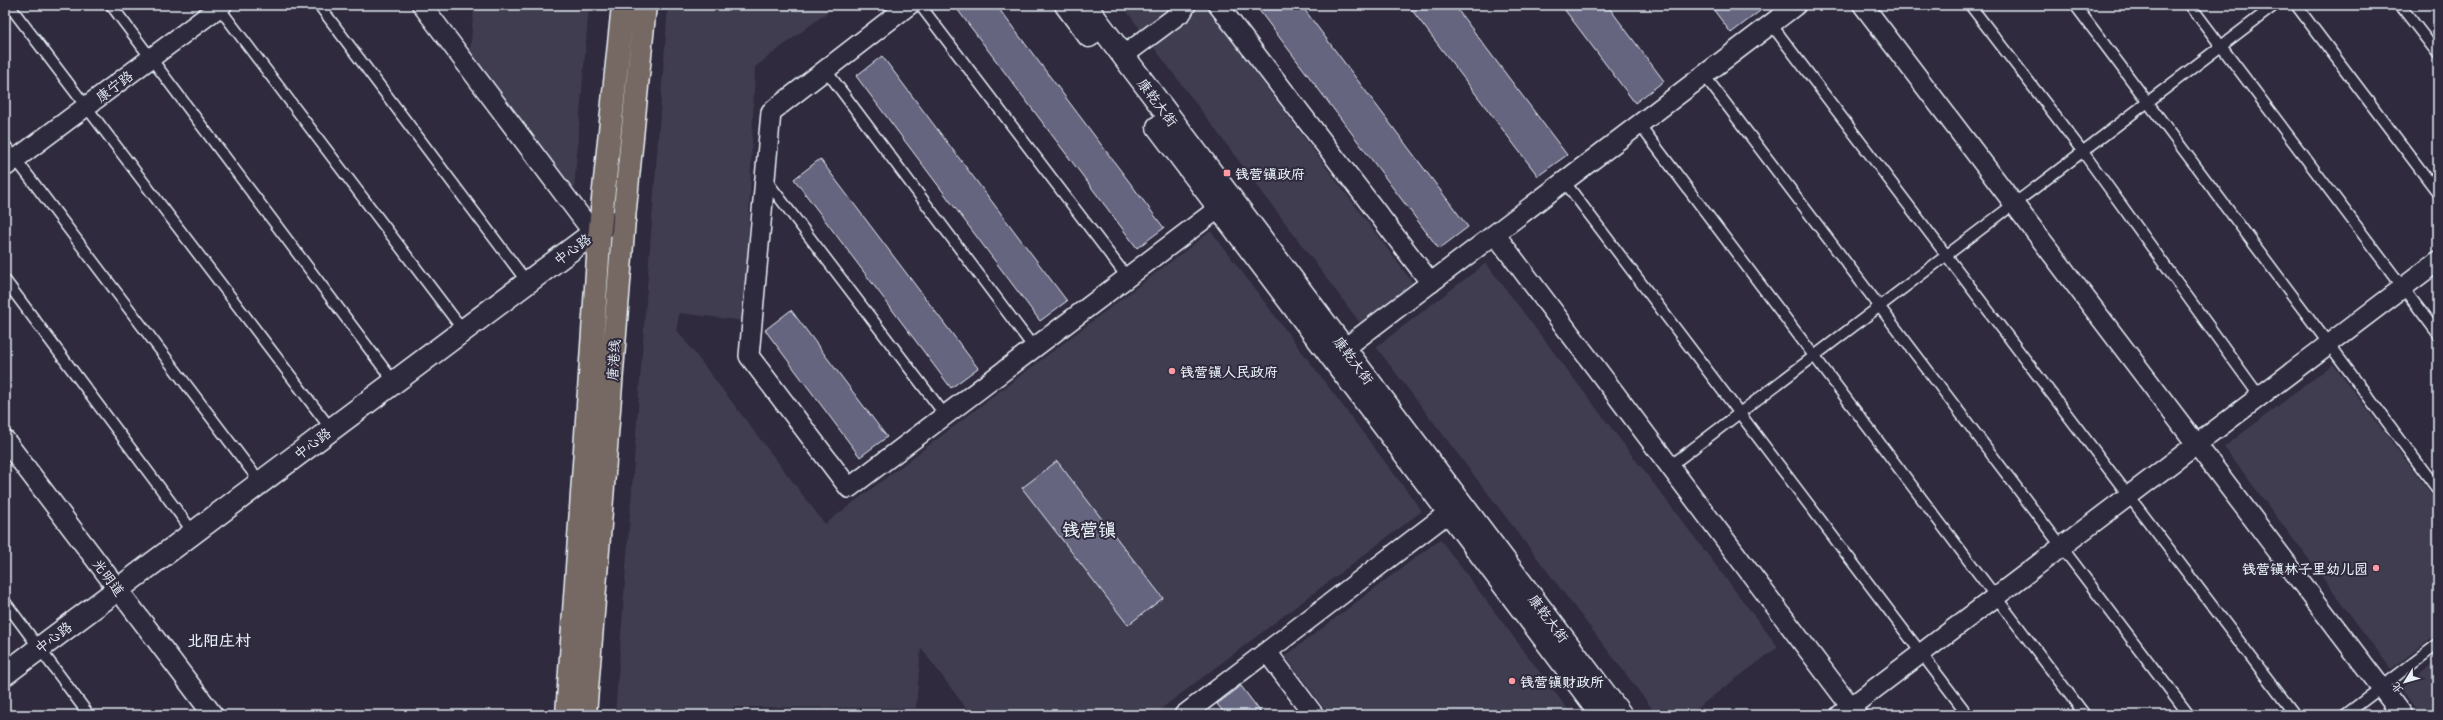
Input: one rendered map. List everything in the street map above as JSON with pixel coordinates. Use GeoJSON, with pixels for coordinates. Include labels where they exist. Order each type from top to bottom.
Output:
{"type":"FeatureCollection","features":[{"type":"Feature","properties":{"kind":"highway","name":"唐港线"},"geometry":{"type":"LineString","coordinates":[[567,715],[597,231],[623,5]]}},
{"type":"Feature","properties":{"kind":"highway","name":"唐港线"},"geometry":{"type":"LineString","coordinates":[[585,715],[624,219],[645,5]]}},
{"type":"Feature","properties":{"kind":"street"},"geometry":{"type":"LineString","coordinates":[[422,5],[597,231]]}},
{"type":"Feature","properties":{"kind":"street"},"geometry":{"type":"LineString","coordinates":[[909,5],[770,112],[749,356],[849,488],[1219,208]]}},
{"type":"Feature","properties":{"kind":"street","name":"康乾大街"},"geometry":{"type":"LineString","coordinates":[[1066,5],[1219,208],[1621,715]]}},
{"type":"Feature","properties":{"kind":"street","name":"康乾大街"},"geometry":{"type":"LineString","coordinates":[[1085,5],[1345,348],[1602,715]]}},
{"type":"Feature","properties":{"kind":"street"},"geometry":{"type":"LineString","coordinates":[[1123,56],[1182,12],[1186,5]]}},
{"type":"Feature","properties":{"kind":"street"},"geometry":{"type":"LineString","coordinates":[[1218,5],[1431,283]]}},
{"type":"Feature","properties":{"kind":"street"},"geometry":{"type":"LineString","coordinates":[[1345,348],[1796,5]]}},
{"type":"Feature","properties":{"kind":"street"},"geometry":{"type":"LineString","coordinates":[[1863,5],[2402,715]]}},
{"type":"Feature","properties":{"kind":"street","name":"康宁路"},"geometry":{"type":"LineString","coordinates":[[9,157],[86,107],[219,6]]}},
{"type":"Feature","properties":{"kind":"street","name":"中心路"},"geometry":{"type":"LineString","coordinates":[[5,674],[117,588],[527,282],[597,231],[624,219]]}},
{"type":"Feature","properties":{"kind":"street"},"geometry":{"type":"LineString","coordinates":[[1495,234],[1670,466],[1849,712],[1921,653],[2196,444],[2329,346],[2438,261]]}},
{"type":"Feature","properties":{"kind":"street","name":"光明道"},"geometry":{"type":"LineString","coordinates":[[5,440],[213,715]]}},
{"type":"Feature","properties":{"kind":"street"},"geometry":{"type":"LineString","coordinates":[[1196,711],[1267,652],[1455,507]]}},
{"type":"Feature","properties":{"kind":"street"},"geometry":{"type":"LineString","coordinates":[[1267,652],[1314,715]]}},
{"type":"Feature","properties":{"kind":"lane"},"geometry":{"type":"LineString","coordinates":[[9,5],[330,429]]}},
{"type":"Feature","properties":{"kind":"lane"},"geometry":{"type":"LineString","coordinates":[[111,5],[394,382]]}},
{"type":"Feature","properties":{"kind":"lane"},"geometry":{"type":"LineString","coordinates":[[319,5],[527,282]]}},
{"type":"Feature","properties":{"kind":"lane"},"geometry":{"type":"LineString","coordinates":[[920,5],[1127,277]]}},
{"type":"Feature","properties":{"kind":"lane"},"geometry":{"type":"LineString","coordinates":[[1970,5],[2083,152],[2260,397]]}},
{"type":"Feature","properties":{"kind":"lane"},"geometry":{"type":"LineString","coordinates":[[2075,5],[2438,490]]}},
{"type":"Feature","properties":{"kind":"lane"},"geometry":{"type":"LineString","coordinates":[[2190,5],[2438,334]]}},
{"type":"Feature","properties":{"kind":"lane"},"geometry":{"type":"LineString","coordinates":[[1670,466],[2275,5]]}},
{"type":"Feature","properties":{"kind":"lane"},"geometry":{"type":"LineString","coordinates":[[2296,5],[2438,193]]}},
{"type":"Feature","properties":{"kind":"lane"},"geometry":{"type":"LineString","coordinates":[[2400,5],[2438,54]]}},
{"type":"Feature","properties":{"kind":"lane"},"geometry":{"type":"LineString","coordinates":[[219,6],[463,330]]}},
{"type":"Feature","properties":{"kind":"lane"},"geometry":{"type":"LineString","coordinates":[[1771,24],[2295,715]]}},
{"type":"Feature","properties":{"kind":"lane"},"geometry":{"type":"LineString","coordinates":[[825,70],[1034,348]]}},
{"type":"Feature","properties":{"kind":"lane"},"geometry":{"type":"LineString","coordinates":[[1704,75],[2189,715]]}},
{"type":"Feature","properties":{"kind":"lane"},"geometry":{"type":"LineString","coordinates":[[1639,124],[2085,715]]}},
{"type":"Feature","properties":{"kind":"lane"},"geometry":{"type":"LineString","coordinates":[[9,157],[260,482]]}},
{"type":"Feature","properties":{"kind":"lane"},"geometry":{"type":"LineString","coordinates":[[765,178],[945,415]]}},
{"type":"Feature","properties":{"kind":"lane"},"geometry":{"type":"LineString","coordinates":[[1564,181],[1968,715]]}},
{"type":"Feature","properties":{"kind":"lane"},"geometry":{"type":"LineString","coordinates":[[5,280],[193,532]]}},
{"type":"Feature","properties":{"kind":"lane"},"geometry":{"type":"LineString","coordinates":[[5,602],[89,715]]}},
{"type":"Feature","properties":{"kind":"lane"},"geometry":{"type":"LineString","coordinates":[[2345,715],[2438,644]]}},
{"type":"Feature","properties":{"kind":"shaded area"},"geometry":{"type":"Polygon","coordinates":[[[474,5],[589,5],[574,191],[470,51],[474,5]]]}},
{"type":"Feature","properties":{"kind":"shaded area","name":"钱营镇人民政府"},"geometry":{"type":"Polygon","coordinates":[[[668,5],[837,5],[755,67],[745,321],[679,313],[677,330],[825,524],[1211,231],[1422,511],[1153,715],[971,715],[921,648],[916,708],[733,707],[733,715],[615,715],[668,5]]]}},
{"type":"Feature","properties":{"kind":"shaded area"},"geometry":{"type":"Polygon","coordinates":[[[1122,5],[1205,5],[1413,283],[1360,323],[1122,5]]]}},
{"type":"Feature","properties":{"kind":"shaded area"},"geometry":{"type":"Polygon","coordinates":[[[1486,263],[1778,647],[1688,715],[1657,715],[1376,347],[1486,263]]]}},
{"type":"Feature","properties":{"kind":"shaded area","name":"钱营镇林子里幼儿园"},"geometry":{"type":"Polygon","coordinates":[[[2333,364],[2438,503],[2438,633],[2391,669],[2224,447],[2333,364]]]}},
{"type":"Feature","properties":{"kind":"shaded area"},"geometry":{"type":"Polygon","coordinates":[[[1440,539],[1572,715],[1329,715],[1285,656],[1440,539]]]}},
{"type":"Feature","properties":{"kind":"shaded area"},"geometry":{"type":"Polygon","coordinates":[[[2438,660],[2438,715],[2420,715],[2400,689],[2438,660]]]}},
{"type":"Feature","properties":{"kind":"building"},"geometry":{"type":"Polygon","coordinates":[[[954,5],[996,5],[1164,228],[1137,248],[954,5]]]}},
{"type":"Feature","properties":{"kind":"building"},"geometry":{"type":"Polygon","coordinates":[[[1255,5],[1301,5],[1468,227],[1439,249],[1255,5]]]}},
{"type":"Feature","properties":{"kind":"building"},"geometry":{"type":"Polygon","coordinates":[[[1408,5],[1454,5],[1567,155],[1538,176],[1408,5]]]}},
{"type":"Feature","properties":{"kind":"building"},"geometry":{"type":"Polygon","coordinates":[[[1561,5],[1607,5],[1664,81],[1635,103],[1561,5]]]}},
{"type":"Feature","properties":{"kind":"building"},"geometry":{"type":"Polygon","coordinates":[[[1710,5],[1755,5],[1760,11],[1731,33],[1710,5]]]}},
{"type":"Feature","properties":{"kind":"building"},"geometry":{"type":"Polygon","coordinates":[[[882,56],[1067,301],[1040,321],[856,76],[882,56]]]}},
{"type":"Feature","properties":{"kind":"building"},"geometry":{"type":"Polygon","coordinates":[[[820,159],[978,368],[951,388],[794,179],[820,159]]]}},
{"type":"Feature","properties":{"kind":"building"},"geometry":{"type":"Polygon","coordinates":[[[791,310],[887,437],[860,457],[765,330],[791,310]]]}},
{"type":"Feature","properties":{"kind":"building"},"geometry":{"type":"Polygon","coordinates":[[[1057,461],[1163,598],[1128,625],[1022,488],[1057,461]]]}},
{"type":"Feature","properties":{"kind":"building"},"geometry":{"type":"Polygon","coordinates":[[[1241,686],[1263,715],[1226,715],[1217,704],[1241,686]]]}},
{"type":"Feature","properties":{"kind":"place","name":"钱营镇政府"},"geometry":{"type":"Point","coordinates":[1227,173]}},
{"type":"Feature","properties":{"kind":"place","name":"钱营镇人民政府"},"geometry":{"type":"Point","coordinates":[1172,371]}},
{"type":"Feature","properties":{"kind":"place","name":"钱营镇林子里幼儿园"},"geometry":{"type":"Point","coordinates":[2376,568]}},
{"type":"Feature","properties":{"kind":"place","name":"钱营镇财政所"},"geometry":{"type":"Point","coordinates":[1512,681]}},
{"type":"Feature","properties":{"kind":"district","name":"钱营镇"},"geometry":{"type":"Point","coordinates":[1089,528]}},
{"type":"Feature","properties":{"kind":"district","name":"北阳庄村"},"geometry":{"type":"Point","coordinates":[219,639]}}]}
